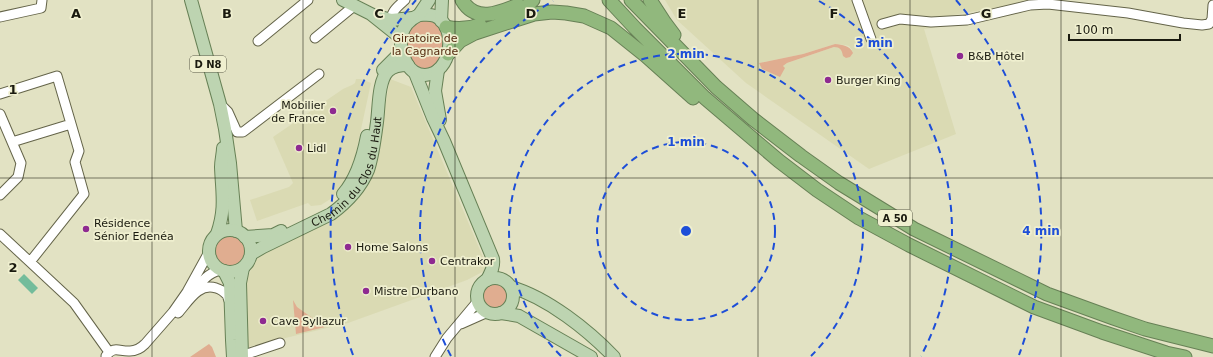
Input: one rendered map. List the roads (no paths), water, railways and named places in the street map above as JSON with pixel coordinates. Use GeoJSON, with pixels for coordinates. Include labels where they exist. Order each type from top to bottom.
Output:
{"type":"FeatureCollection","features":[{"type":"Feature","properties":{"kind":"highway"},"geometry":{"type":"LineString","coordinates":[[462,0],[465,5],[475,12],[489,14],[512,8],[529,0]]}},
{"type":"Feature","properties":{"kind":"highway"},"geometry":{"type":"LineString","coordinates":[[444,24],[457,29],[466,29],[521,10],[533,0]]}},
{"type":"Feature","properties":{"kind":"highway","name":"A 50"},"geometry":{"type":"LineString","coordinates":[[609,0],[705,98],[779,161],[817,190],[859,218],[909,245],[1034,307],[1102,332],[1166,353],[1185,357]]}},
{"type":"Feature","properties":{"kind":"highway","name":"A 50"},"geometry":{"type":"LineString","coordinates":[[631,0],[716,87],[753,119],[800,156],[839,183],[914,229],[1054,297],[1145,329],[1213,346]]}},
{"type":"Feature","properties":{"kind":"highway"},"geometry":{"type":"LineString","coordinates":[[650,0],[665,24],[724,83],[753,119]]}},
{"type":"Feature","properties":{"kind":"highway"},"geometry":{"type":"LineString","coordinates":[[448,54],[460,41],[475,33],[534,14],[552,12],[584,16],[611,28],[620,34],[717,120],[779,161]]}},
{"type":"Feature","properties":{"kind":"main road","name":"D N8"},"geometry":{"type":"LineString","coordinates":[[191,0],[220,104],[241,234]]}},
{"type":"Feature","properties":{"kind":"main road"},"geometry":{"type":"LineString","coordinates":[[406,18],[429,0]]}},
{"type":"Feature","properties":{"kind":"main road"},"geometry":{"type":"LineString","coordinates":[[412,69],[421,75],[430,74],[438,70],[444,64],[448,54],[448,35],[444,24],[442,0]]}},
{"type":"Feature","properties":{"kind":"main road"},"geometry":{"type":"LineString","coordinates":[[349,3],[371,14],[398,35],[402,51],[412,69],[444,141],[489,247],[493,259],[493,266],[487,280]]}},
{"type":"Feature","properties":{"kind":"main road"},"geometry":{"type":"LineString","coordinates":[[371,14],[406,18],[428,15],[434,16],[444,24]]}},
{"type":"Feature","properties":{"kind":"main road"},"geometry":{"type":"LineString","coordinates":[[398,35],[402,32],[406,24],[406,18]]}},
{"type":"Feature","properties":{"kind":"main road","name":"Chemin du Clos du Haut"},"geometry":{"type":"LineString","coordinates":[[241,234],[273,235],[322,211],[334,203],[344,193],[361,162],[368,132],[370,115],[382,71],[402,51]]}},
{"type":"Feature","properties":{"kind":"main road","name":"Chemin du Clos du Haut"},"geometry":{"type":"LineString","coordinates":[[251,254],[331,214],[349,197],[364,178],[370,161],[380,92],[384,77],[388,71],[398,66],[412,69]]}},
{"type":"Feature","properties":{"kind":"main road"},"geometry":{"type":"LineString","coordinates":[[438,70],[435,91],[444,141]]}},
{"type":"Feature","properties":{"kind":"main road","name":"D N8"},"geometry":{"type":"LineString","coordinates":[[217,234],[224,200],[221,165],[225,129]]}},
{"type":"Feature","properties":{"kind":"main road"},"geometry":{"type":"LineString","coordinates":[[226,230],[241,234],[249,242],[251,254],[249,260],[243,268],[240,282],[237,356],[230,304],[230,283],[222,270],[212,262],[209,252],[211,242],[217,234],[226,230]]}},
{"type":"Feature","properties":{"kind":"main road"},"geometry":{"type":"LineString","coordinates":[[489,247],[513,294],[512,303],[501,313]]}},
{"type":"Feature","properties":{"kind":"main road"},"geometry":{"type":"LineString","coordinates":[[222,270],[234,272],[243,268]]}},
{"type":"Feature","properties":{"kind":"main road"},"geometry":{"type":"LineString","coordinates":[[591,357],[519,316],[501,313],[492,314],[484,310],[478,301],[477,296],[480,285],[487,280],[496,278],[528,294],[562,314],[591,335],[614,357]]}},
{"type":"Feature","properties":{"kind":"street"},"geometry":{"type":"LineString","coordinates":[[0,17],[41,8],[42,0]]}},
{"type":"Feature","properties":{"kind":"street"},"geometry":{"type":"LineString","coordinates":[[258,41],[308,0]]}},
{"type":"Feature","properties":{"kind":"street"},"geometry":{"type":"LineString","coordinates":[[857,0],[871,40]]}},
{"type":"Feature","properties":{"kind":"street"},"geometry":{"type":"LineString","coordinates":[[315,38],[349,3]]}},
{"type":"Feature","properties":{"kind":"street"},"geometry":{"type":"LineString","coordinates":[[398,35],[392,29],[406,18],[398,13],[402,3]]}},
{"type":"Feature","properties":{"kind":"street"},"geometry":{"type":"LineString","coordinates":[[882,24],[900,20],[931,22],[966,20],[1030,5],[1048,4],[1128,13],[1202,25],[1209,24],[1212,19],[1213,5]]}},
{"type":"Feature","properties":{"kind":"street"},"geometry":{"type":"LineString","coordinates":[[220,104],[228,112],[237,132],[243,132],[319,74]]}},
{"type":"Feature","properties":{"kind":"street"},"geometry":{"type":"LineString","coordinates":[[0,94],[57,76],[80,151],[75,162],[84,194],[30,262]]}},
{"type":"Feature","properties":{"kind":"street"},"geometry":{"type":"LineString","coordinates":[[0,114],[21,163],[18,177],[0,195]]}},
{"type":"Feature","properties":{"kind":"street"},"geometry":{"type":"LineString","coordinates":[[12,142],[71,124]]}},
{"type":"Feature","properties":{"kind":"street"},"geometry":{"type":"LineString","coordinates":[[0,234],[74,303],[107,354],[114,350],[126,354],[141,348],[173,312],[187,292],[209,252]]}},
{"type":"Feature","properties":{"kind":"street"},"geometry":{"type":"LineString","coordinates":[[183,308],[206,277],[222,270]]}},
{"type":"Feature","properties":{"kind":"street"},"geometry":{"type":"LineString","coordinates":[[138,357],[200,289],[208,286],[217,288],[227,295],[230,304]]}},
{"type":"Feature","properties":{"kind":"street"},"geometry":{"type":"LineString","coordinates":[[435,357],[447,338],[478,301]]}},
{"type":"Feature","properties":{"kind":"street"},"geometry":{"type":"LineString","coordinates":[[458,326],[488,312]]}},
{"type":"Feature","properties":{"kind":"street"},"geometry":{"type":"LineString","coordinates":[[237,356],[280,343]]}},
{"type":"Feature","properties":{"kind":"place","name":"B&B Hôtel"},"geometry":{"type":"Point","coordinates":[960,56]}},
{"type":"Feature","properties":{"kind":"place","name":"Burger King"},"geometry":{"type":"Point","coordinates":[828,80]}},
{"type":"Feature","properties":{"kind":"place","name":"Mobilier de France"},"geometry":{"type":"Point","coordinates":[333,111]}},
{"type":"Feature","properties":{"kind":"place","name":"Lidl"},"geometry":{"type":"Point","coordinates":[299,148]}},
{"type":"Feature","properties":{"kind":"place","name":"Résidence Sénior Edenéa"},"geometry":{"type":"Point","coordinates":[86,229]}},
{"type":"Feature","properties":{"kind":"place","name":"Home Salons"},"geometry":{"type":"Point","coordinates":[348,247]}},
{"type":"Feature","properties":{"kind":"place","name":"Centrakor"},"geometry":{"type":"Point","coordinates":[432,261]}},
{"type":"Feature","properties":{"kind":"place","name":"Mistre Durbano"},"geometry":{"type":"Point","coordinates":[366,291]}},
{"type":"Feature","properties":{"kind":"place","name":"Cave Syllazur"},"geometry":{"type":"Point","coordinates":[263,321]}},
{"type":"Feature","properties":{"kind":"park label","name":"Giratoire de la Cagnarde"},"geometry":{"type":"Point","coordinates":[425,44]}}]}
